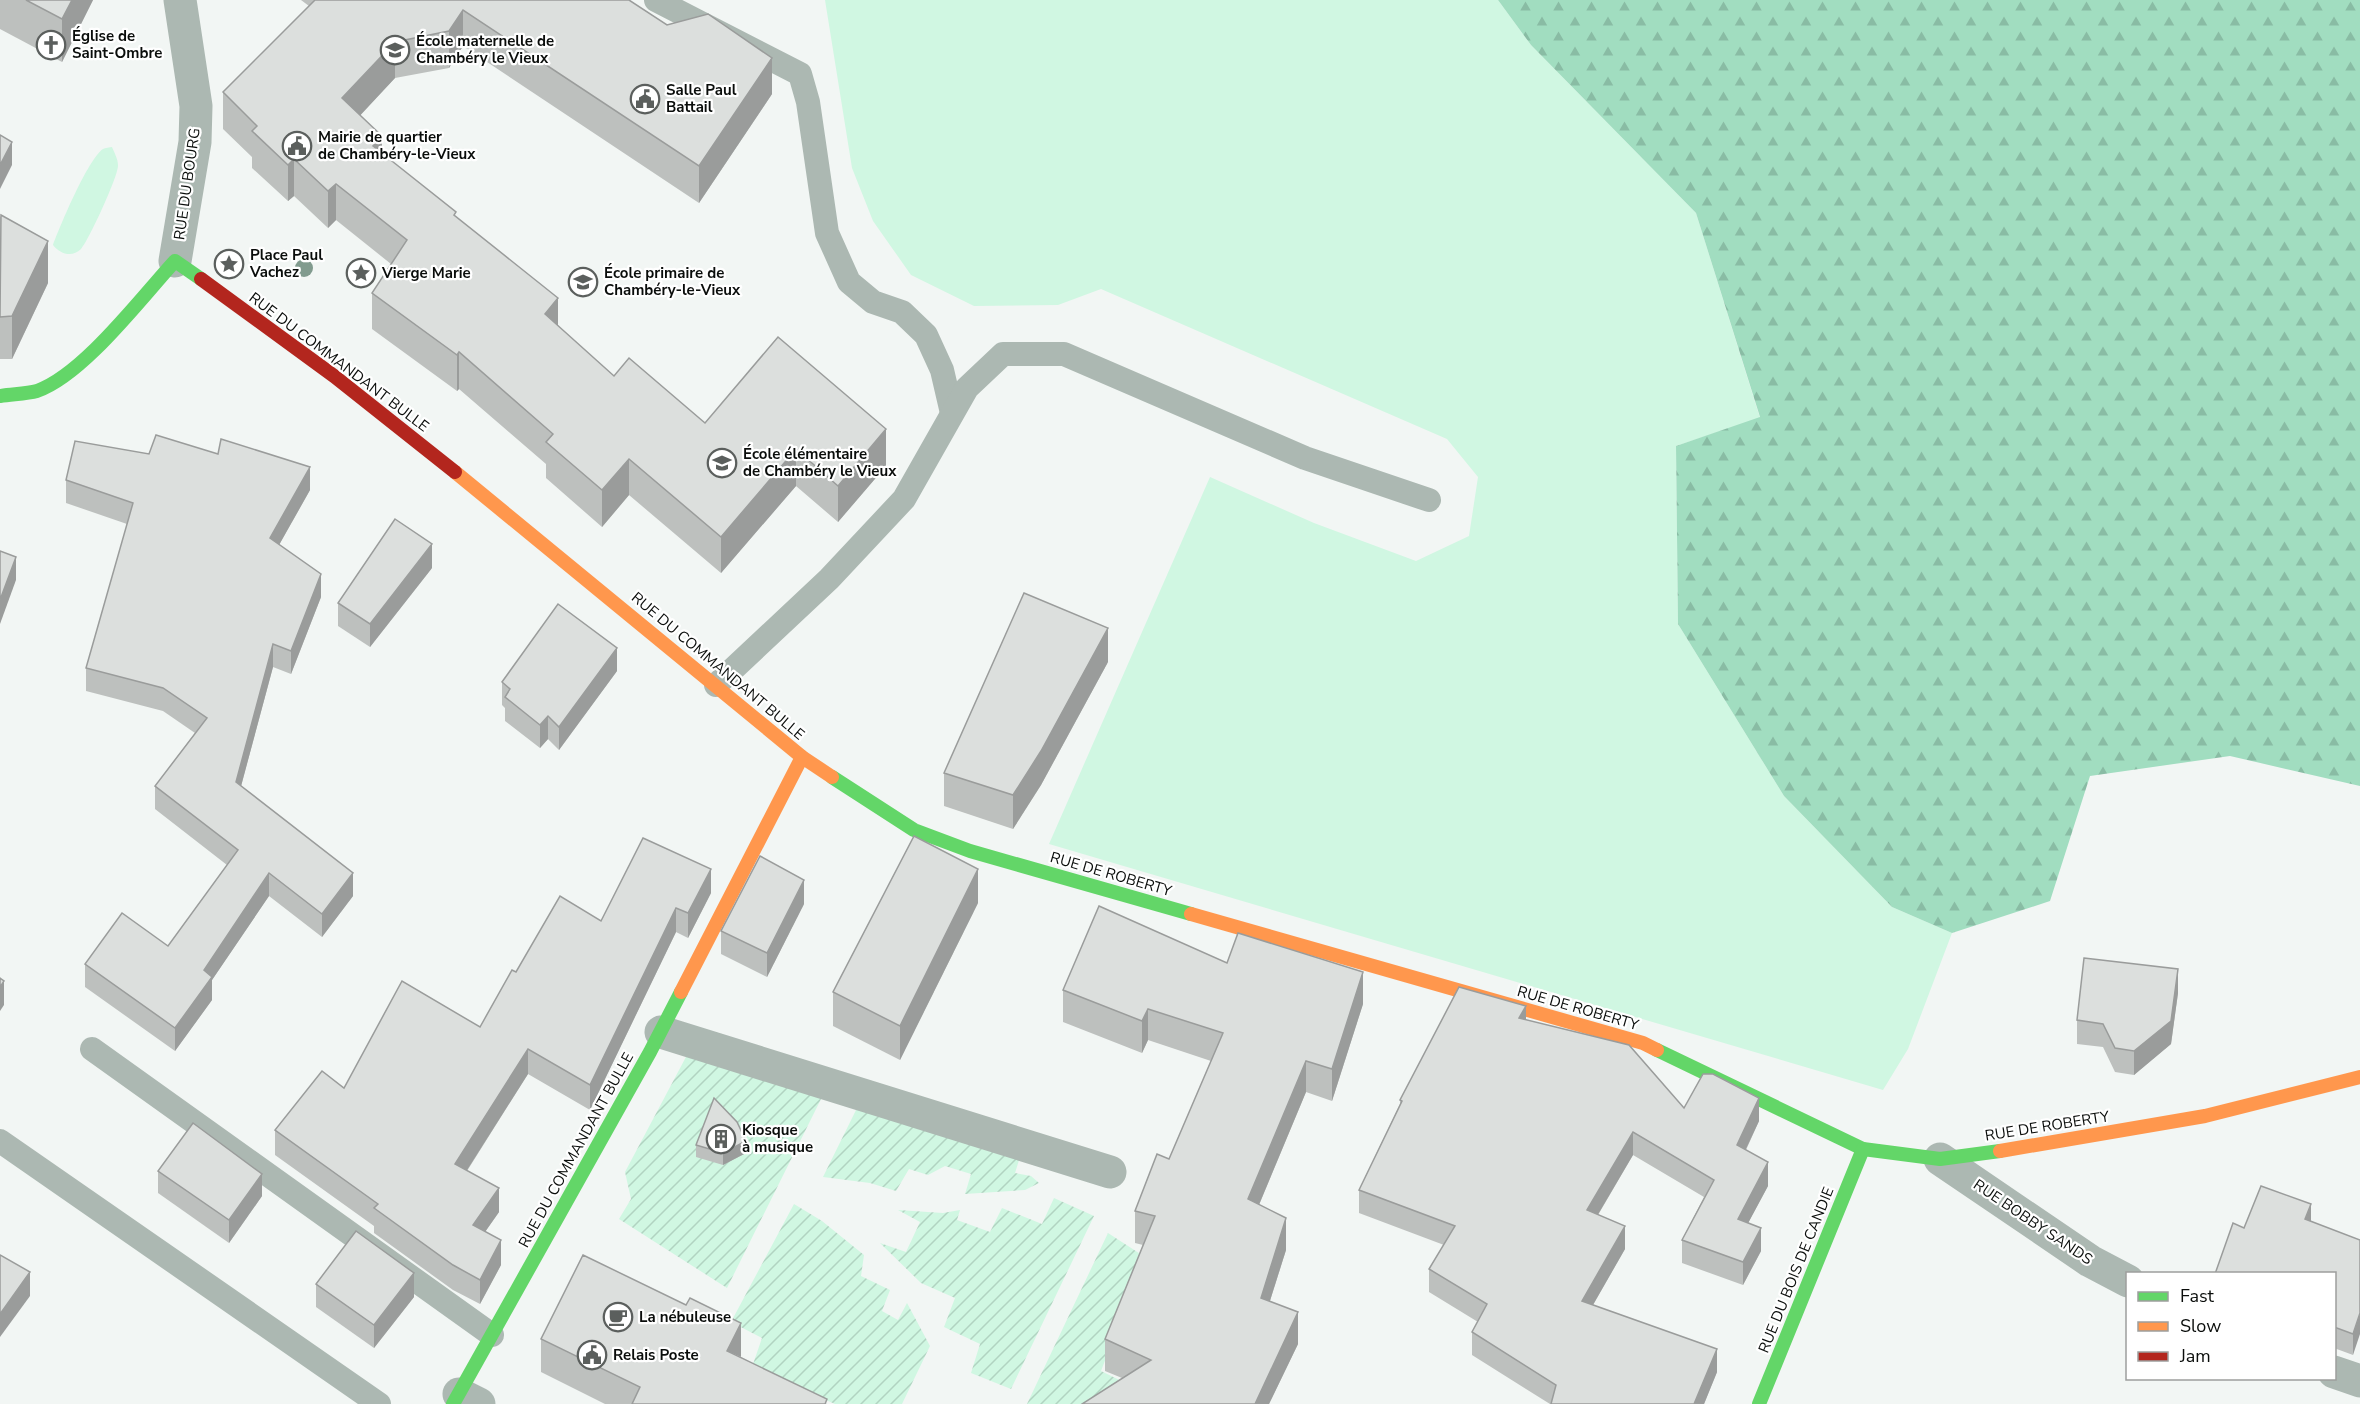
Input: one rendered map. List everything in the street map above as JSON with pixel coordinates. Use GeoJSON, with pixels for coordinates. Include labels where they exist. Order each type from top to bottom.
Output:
{"type":"FeatureCollection","features":[{"type":"Feature","properties":{"kind":"street","name":"RUE DU BOURG"},"geometry":{"type":"LineString","coordinates":[[175,261],[195,142],[196,115],[180,0]]}},
{"type":"Feature","properties":{"kind":"street"},"geometry":{"type":"LineString","coordinates":[[0,396],[36,391],[64,377],[92,352],[175,261]]}},
{"type":"Feature","properties":{"kind":"street","name":"RUE DU COMMANDANT BULLE"},"geometry":{"type":"LineString","coordinates":[[175,261],[334,376],[802,757],[661,1032],[492,1335],[464,1401]]}},
{"type":"Feature","properties":{"kind":"street","name":"RUE DE ROBERTY"},"geometry":{"type":"LineString","coordinates":[[802,757],[914,830],[970,851],[1642,1043],[1863,1149],[1940,1159],[2036,1146],[2205,1116],[2360,1077]]}},
{"type":"Feature","properties":{"kind":"street"},"geometry":{"type":"LineString","coordinates":[[661,1032],[1110,1172]]}},
{"type":"Feature","properties":{"kind":"street","name":"RUE DU BOIS DE CANDIE"},"geometry":{"type":"LineString","coordinates":[[1759,1404],[1863,1149]]}},
{"type":"Feature","properties":{"kind":"street","name":"RUE BOBBY SANDS"},"geometry":{"type":"LineString","coordinates":[[1940,1159],[2090,1261],[2126,1280]]}},
{"type":"Feature","properties":{"kind":"street"},"geometry":{"type":"LineString","coordinates":[[2336,1373],[2360,1381]]}},
{"type":"Feature","properties":{"kind":"lane"},"geometry":{"type":"LineString","coordinates":[[656,0],[800,74],[808,102],[827,233],[849,282],[873,302],[902,312],[926,334],[942,369],[952,413]]}},
{"type":"Feature","properties":{"kind":"lane"},"geometry":{"type":"LineString","coordinates":[[716,685],[829,579],[904,499],[967,388],[1003,354],[1064,354],[1305,458],[1430,500]]}},
{"type":"Feature","properties":{"kind":"lane"},"geometry":{"type":"LineString","coordinates":[[92,1049],[492,1335]]}},
{"type":"Feature","properties":{"kind":"lane"},"geometry":{"type":"LineString","coordinates":[[0,1141],[379,1404]]}},
{"type":"Feature","properties":{"kind":"green space"},"geometry":{"type":"Polygon","coordinates":[[[825,0],[1498,0],[1531,45],[1696,213],[1760,418],[1676,446],[1678,624],[1784,796],[1892,907],[1952,933],[1908,1049],[1883,1090],[1049,844],[1210,477],[1314,523],[1416,561],[1469,536],[1478,477],[1447,439],[1101,289],[1058,305],[974,306],[911,275],[873,221],[852,168],[825,0]]]}},
{"type":"Feature","properties":{"kind":"green space"},"geometry":{"type":"Polygon","coordinates":[[[1498,0],[2360,0],[2360,786],[2230,756],[2090,776],[2050,901],[1952,933],[1892,907],[1784,796],[1678,624],[1676,446],[1760,417],[1696,213],[1531,45],[1498,0]]]}},
{"type":"Feature","properties":{"kind":"green space"},"geometry":{"type":"Polygon","coordinates":[[[112,147],[118,165],[109,194],[85,244],[78,252],[63,253],[53,245],[75,194],[97,155],[103,149],[112,147]]]}},
{"type":"Feature","properties":{"kind":"green space"},"geometry":{"type":"Polygon","coordinates":[[[687,1055],[824,1093],[727,1288],[619,1219],[631,1199],[625,1172],[687,1055]]]}},
{"type":"Feature","properties":{"kind":"green space"},"geometry":{"type":"Polygon","coordinates":[[[858,1106],[1021,1154],[1015,1173],[1031,1176],[1039,1183],[1025,1190],[965,1194],[971,1174],[945,1166],[928,1175],[909,1169],[896,1191],[870,1183],[823,1177],[858,1106]]]}},
{"type":"Feature","properties":{"kind":"green space"},"geometry":{"type":"Polygon","coordinates":[[[1054,1198],[1094,1216],[1011,1389],[971,1373],[980,1344],[944,1327],[955,1298],[921,1283],[880,1243],[906,1252],[920,1222],[898,1210],[943,1213],[960,1210],[957,1220],[990,1232],[1002,1208],[1042,1224],[1054,1198]]]}},
{"type":"Feature","properties":{"kind":"green space"},"geometry":{"type":"Polygon","coordinates":[[[794,1204],[822,1221],[864,1255],[861,1276],[890,1290],[882,1311],[898,1320],[907,1303],[930,1346],[902,1404],[835,1404],[752,1367],[762,1338],[731,1322],[794,1204]]]}},
{"type":"Feature","properties":{"kind":"green space"},"geometry":{"type":"Polygon","coordinates":[[[1108,1233],[1145,1257],[1101,1371],[1146,1393],[1140,1404],[1027,1404],[1108,1233]]]}},
{"type":"Feature","properties":{"kind":"building"},"geometry":{"type":"Polygon","coordinates":[[[26,0],[72,0],[62,19],[26,0]]]}},
{"type":"Feature","properties":{"kind":"building"},"geometry":{"type":"Polygon","coordinates":[[[315,0],[629,0],[667,25],[708,14],[772,58],[699,166],[463,10],[449,31],[395,42],[342,98],[382,136],[373,146],[456,212],[454,215],[558,298],[545,314],[614,376],[629,358],[705,423],[778,337],[886,429],[838,486],[796,449],[721,537],[629,459],[602,490],[546,442],[553,434],[459,352],[457,355],[372,293],[407,240],[336,184],[328,191],[294,159],[288,165],[252,131],[257,126],[223,92],[315,0]]]}},
{"type":"Feature","properties":{"kind":"building"},"geometry":{"type":"Polygon","coordinates":[[[0,135],[12,142],[0,165],[0,135]]]}},
{"type":"Feature","properties":{"kind":"building"},"geometry":{"type":"Polygon","coordinates":[[[1,215],[48,241],[12,316],[0,317],[1,215]]]}},
{"type":"Feature","properties":{"kind":"building"},"geometry":{"type":"Polygon","coordinates":[[[156,435],[218,454],[221,439],[310,467],[270,538],[321,574],[291,651],[273,644],[236,782],[353,873],[322,914],[269,873],[204,970],[212,977],[175,1028],[85,964],[122,913],[168,946],[238,850],[155,786],[207,718],[163,688],[86,668],[133,503],[66,480],[75,441],[149,454],[156,435]]]}},
{"type":"Feature","properties":{"kind":"building"},"geometry":{"type":"Polygon","coordinates":[[[395,519],[432,544],[370,624],[338,603],[395,519]]]}},
{"type":"Feature","properties":{"kind":"building"},"geometry":{"type":"Polygon","coordinates":[[[0,551],[16,557],[0,600],[0,551]]]}},
{"type":"Feature","properties":{"kind":"building"},"geometry":{"type":"Polygon","coordinates":[[[1024,593],[1108,628],[1041,751],[1013,795],[944,773],[1024,593]]]}},
{"type":"Feature","properties":{"kind":"building"},"geometry":{"type":"Polygon","coordinates":[[[558,604],[617,648],[559,727],[548,716],[540,725],[505,697],[510,689],[502,682],[558,604]]]}},
{"type":"Feature","properties":{"kind":"building"},"geometry":{"type":"Polygon","coordinates":[[[914,836],[978,869],[900,1026],[833,992],[914,836]]]}},
{"type":"Feature","properties":{"kind":"building"},"geometry":{"type":"Polygon","coordinates":[[[643,838],[711,869],[688,913],[676,908],[590,1085],[528,1049],[455,1164],[499,1188],[473,1225],[501,1240],[480,1280],[453,1265],[374,1208],[378,1204],[275,1130],[322,1071],[344,1088],[402,981],[480,1027],[512,970],[516,972],[560,896],[601,921],[643,838]]]}},
{"type":"Feature","properties":{"kind":"building"},"geometry":{"type":"Polygon","coordinates":[[[760,856],[804,880],[767,953],[721,931],[760,856]]]}},
{"type":"Feature","properties":{"kind":"building"},"geometry":{"type":"Polygon","coordinates":[[[1099,906],[1227,963],[1238,933],[1363,972],[1332,1069],[1306,1061],[1248,1199],[1286,1218],[1261,1298],[1298,1312],[1255,1404],[1082,1404],[1151,1360],[1105,1339],[1155,1216],[1135,1211],[1157,1154],[1169,1159],[1223,1033],[1148,1009],[1142,1021],[1063,990],[1099,906]]]}},
{"type":"Feature","properties":{"kind":"building"},"geometry":{"type":"Polygon","coordinates":[[[2084,958],[2178,969],[2171,1021],[2134,1051],[2115,1048],[2103,1024],[2077,1020],[2084,958]]]}},
{"type":"Feature","properties":{"kind":"building"},"geometry":{"type":"Polygon","coordinates":[[[1459,987],[1526,1006],[1519,1018],[1629,1045],[1684,1108],[1703,1074],[1713,1074],[1759,1098],[1737,1145],[1768,1162],[1738,1219],[1761,1228],[1743,1262],[1682,1240],[1714,1180],[1633,1132],[1587,1210],[1625,1226],[1582,1301],[1717,1349],[1694,1404],[1551,1404],[1556,1385],[1472,1332],[1487,1304],[1429,1269],[1455,1226],[1359,1190],[1402,1101],[1400,1100],[1459,987]]]}},
{"type":"Feature","properties":{"kind":"building"},"geometry":{"type":"Polygon","coordinates":[[[714,1098],[737,1122],[746,1141],[723,1153],[696,1145],[714,1098]]]}},
{"type":"Feature","properties":{"kind":"building"},"geometry":{"type":"Polygon","coordinates":[[[193,1123],[262,1174],[229,1220],[158,1171],[193,1123]]]}},
{"type":"Feature","properties":{"kind":"building"},"geometry":{"type":"Polygon","coordinates":[[[2261,1186],[2311,1204],[2305,1219],[2360,1240],[2360,1313],[2353,1334],[2336,1328],[2336,1272],[2216,1272],[2233,1223],[2244,1228],[2261,1186]]]}},
{"type":"Feature","properties":{"kind":"building"},"geometry":{"type":"Polygon","coordinates":[[[356,1231],[414,1273],[374,1325],[316,1284],[356,1231]]]}},
{"type":"Feature","properties":{"kind":"building"},"geometry":{"type":"Polygon","coordinates":[[[0,1255],[30,1272],[0,1314],[0,1255]]]}},
{"type":"Feature","properties":{"kind":"building"},"geometry":{"type":"Polygon","coordinates":[[[583,1255],[686,1305],[690,1298],[741,1323],[727,1351],[827,1399],[825,1404],[632,1404],[640,1387],[541,1339],[583,1255]]]}},
{"type":"Feature","properties":{"kind":"traffic: fast"},"geometry":{"type":"LineString","coordinates":[[0,396],[37,391],[73,369],[110,334],[175,261],[201,279]]}},
{"type":"Feature","properties":{"kind":"traffic: fast"},"geometry":{"type":"LineString","coordinates":[[832,777],[914,830],[970,851],[1191,914]]}},
{"type":"Feature","properties":{"kind":"traffic: fast"},"geometry":{"type":"LineString","coordinates":[[453,1404],[650,1052],[681,992]]}},
{"type":"Feature","properties":{"kind":"traffic: fast"},"geometry":{"type":"LineString","coordinates":[[1657,1050],[1863,1149],[1940,1159],[2000,1151]]}},
{"type":"Feature","properties":{"kind":"traffic: fast"},"geometry":{"type":"LineString","coordinates":[[1759,1404],[1863,1149]]}},
{"type":"Feature","properties":{"kind":"traffic: slow"},"geometry":{"type":"LineString","coordinates":[[455,472],[802,757],[832,777]]}},
{"type":"Feature","properties":{"kind":"traffic: slow"},"geometry":{"type":"LineString","coordinates":[[681,992],[802,757]]}},
{"type":"Feature","properties":{"kind":"traffic: slow"},"geometry":{"type":"LineString","coordinates":[[1191,914],[1643,1043],[1657,1050]]}},
{"type":"Feature","properties":{"kind":"traffic: slow"},"geometry":{"type":"LineString","coordinates":[[2000,1151],[2205,1116],[2360,1077]]}},
{"type":"Feature","properties":{"kind":"traffic: jam"},"geometry":{"type":"LineString","coordinates":[[201,279],[334,376],[455,472]]}},
{"type":"Feature","properties":{"kind":"place","name":"Église de Saint-Ombre"},"geometry":{"type":"Point","coordinates":[51,45]}},
{"type":"Feature","properties":{"kind":"place","name":"École maternelle de Chambéry le Vieux"},"geometry":{"type":"Point","coordinates":[395,50]}},
{"type":"Feature","properties":{"kind":"place","name":"Salle Paul Battail"},"geometry":{"type":"Point","coordinates":[645,99]}},
{"type":"Feature","properties":{"kind":"place","name":"Mairie de quartier de Chambéry-le-Vieux"},"geometry":{"type":"Point","coordinates":[297,146]}},
{"type":"Feature","properties":{"kind":"place","name":"Place Paul Vachez"},"geometry":{"type":"Point","coordinates":[229,264]}},
{"type":"Feature","properties":{"kind":"place","name":"Vierge Marie"},"geometry":{"type":"Point","coordinates":[361,273]}},
{"type":"Feature","properties":{"kind":"place","name":"École primaire de Chambéry-le-Vieux"},"geometry":{"type":"Point","coordinates":[583,282]}},
{"type":"Feature","properties":{"kind":"place","name":"École élémentaire de Chambéry le Vieux"},"geometry":{"type":"Point","coordinates":[722,463]}},
{"type":"Feature","properties":{"kind":"place","name":"Kiosque à musique"},"geometry":{"type":"Point","coordinates":[721,1139]}},
{"type":"Feature","properties":{"kind":"place","name":"La nébuleuse"},"geometry":{"type":"Point","coordinates":[618,1317]}},
{"type":"Feature","properties":{"kind":"place","name":"Relais Poste"},"geometry":{"type":"Point","coordinates":[592,1355]}}]}
